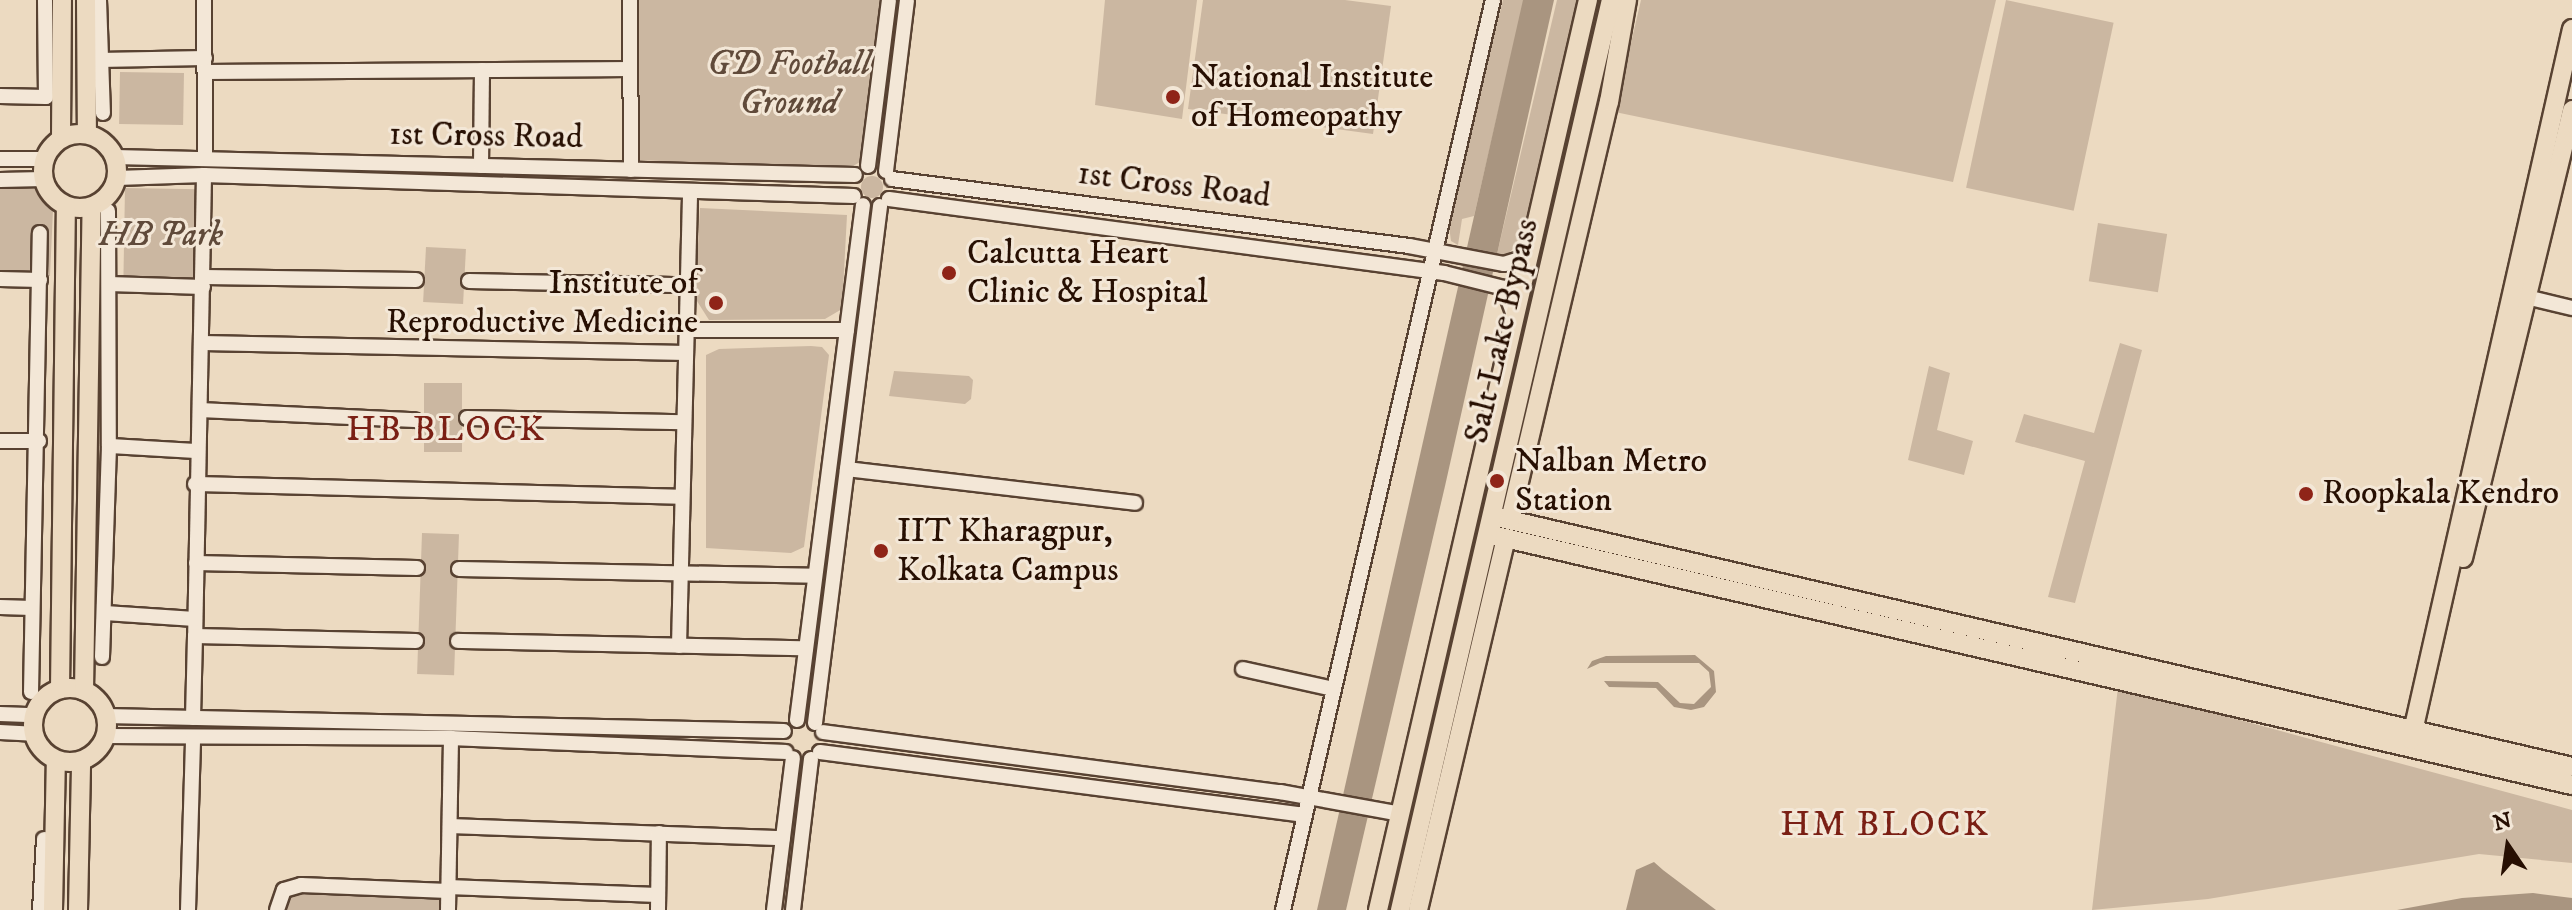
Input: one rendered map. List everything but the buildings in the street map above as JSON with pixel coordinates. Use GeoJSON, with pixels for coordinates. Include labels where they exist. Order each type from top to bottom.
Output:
{"type":"FeatureCollection","features":[{"type":"Feature","properties":{"kind":"main road"},"geometry":{"type":"LineString","coordinates":[[62,0],[61,137],[44,159],[43,179],[55,199],[66,206],[100,210]]}},
{"type":"Feature","properties":{"kind":"main road"},"geometry":{"type":"LineString","coordinates":[[86,0],[87,134]]}},
{"type":"Feature","properties":{"kind":"main road","name":"Salt Lake Bypass"},"geometry":{"type":"LineString","coordinates":[[1378,910],[1588,0]]}},
{"type":"Feature","properties":{"kind":"main road","name":"Salt Lake Bypass"},"geometry":{"type":"LineString","coordinates":[[1418,910],[1430,822],[1499,527],[1530,353],[1611,0]]}},
{"type":"Feature","properties":{"kind":"main road","name":"Salt Lake Bypass"},"geometry":{"type":"LineString","coordinates":[[1499,527],[1543,380],[1627,0]]}},
{"type":"Feature","properties":{"kind":"main road"},"geometry":{"type":"LineString","coordinates":[[2416,739],[2548,174],[2572,29]]}},
{"type":"Feature","properties":{"kind":"main road"},"geometry":{"type":"LineString","coordinates":[[1592,84],[1617,56]]}},
{"type":"Feature","properties":{"kind":"main road"},"geometry":{"type":"LineString","coordinates":[[2548,174],[2571,114]]}},
{"type":"Feature","properties":{"kind":"main road"},"geometry":{"type":"LineString","coordinates":[[61,137],[87,134],[108,145],[115,157],[117,178],[100,210],[84,691]]}},
{"type":"Feature","properties":{"kind":"main road"},"geometry":{"type":"LineString","coordinates":[[60,689],[66,206]]}},
{"type":"Feature","properties":{"kind":"main road"},"geometry":{"type":"LineString","coordinates":[[1530,353],[1543,380]]}},
{"type":"Feature","properties":{"kind":"main road"},"geometry":{"type":"LineString","coordinates":[[1499,527],[2416,739],[2572,767]]}},
{"type":"Feature","properties":{"kind":"main road"},"geometry":{"type":"LineString","coordinates":[[53,910],[56,760],[33,734],[25,714],[60,689],[84,691],[97,699],[106,716],[106,736],[81,761],[78,910]]}},
{"type":"Feature","properties":{"kind":"main road"},"geometry":{"type":"LineString","coordinates":[[2416,739],[2572,785]]}},
{"type":"Feature","properties":{"kind":"main road"},"geometry":{"type":"LineString","coordinates":[[56,760],[81,761]]}},
{"type":"Feature","properties":{"kind":"main road"},"geometry":{"type":"LineString","coordinates":[[1401,814],[1430,822]]}},
{"type":"Feature","properties":{"kind":"main road","name":"Salt Lake Bypass"},"geometry":{"type":"LineString","coordinates":[[1400,910],[1430,822]]}},
{"type":"Feature","properties":{"kind":"street"},"geometry":{"type":"LineString","coordinates":[[0,96],[46,97],[45,0]]}},
{"type":"Feature","properties":{"kind":"street"},"geometry":{"type":"LineString","coordinates":[[99,0],[103,113]]}},
{"type":"Feature","properties":{"kind":"street"},"geometry":{"type":"LineString","coordinates":[[204,0],[205,159]]}},
{"type":"Feature","properties":{"kind":"street"},"geometry":{"type":"LineString","coordinates":[[630,0],[631,170]]}},
{"type":"Feature","properties":{"kind":"street"},"geometry":{"type":"LineString","coordinates":[[106,736],[451,738],[508,733],[784,731],[797,720],[847,330],[858,201],[855,175],[868,166],[889,0]]}},
{"type":"Feature","properties":{"kind":"street"},"geometry":{"type":"LineString","coordinates":[[793,910],[816,756],[849,452],[889,175],[907,0]]}},
{"type":"Feature","properties":{"kind":"street"},"geometry":{"type":"LineString","coordinates":[[1283,910],[1333,689],[1442,251],[1493,0]]}},
{"type":"Feature","properties":{"kind":"street"},"geometry":{"type":"LineString","coordinates":[[99,60],[482,70],[630,69]]}},
{"type":"Feature","properties":{"kind":"street"},"geometry":{"type":"LineString","coordinates":[[481,166],[482,70]]}},
{"type":"Feature","properties":{"kind":"street","name":"1st Cross Road"},"geometry":{"type":"LineString","coordinates":[[115,157],[855,175]]}},
{"type":"Feature","properties":{"kind":"street"},"geometry":{"type":"LineString","coordinates":[[0,159],[44,159]]}},
{"type":"Feature","properties":{"kind":"street"},"geometry":{"type":"LineString","coordinates":[[268,161],[268,177]]}},
{"type":"Feature","properties":{"kind":"street"},"geometry":{"type":"LineString","coordinates":[[432,183],[434,165]]}},
{"type":"Feature","properties":{"kind":"street","name":"1st Cross Road"},"geometry":{"type":"LineString","coordinates":[[868,166],[889,175],[1025,196],[1442,251],[1504,264],[1523,258],[1532,243]]}},
{"type":"Feature","properties":{"kind":"street"},"geometry":{"type":"LineString","coordinates":[[561,188],[562,168]]}},
{"type":"Feature","properties":{"kind":"street"},"geometry":{"type":"LineString","coordinates":[[193,718],[195,484],[203,343],[204,175]]}},
{"type":"Feature","properties":{"kind":"street","name":"1st Cross Road"},"geometry":{"type":"LineString","coordinates":[[117,178],[204,175],[690,192],[885,203],[1024,217],[1406,266],[1498,285],[1508,294],[1514,323]]}},
{"type":"Feature","properties":{"kind":"street"},"geometry":{"type":"LineString","coordinates":[[0,180],[43,179]]}},
{"type":"Feature","properties":{"kind":"street"},"geometry":{"type":"LineString","coordinates":[[679,646],[690,192]]}},
{"type":"Feature","properties":{"kind":"street"},"geometry":{"type":"LineString","coordinates":[[1024,217],[1025,196]]}},
{"type":"Feature","properties":{"kind":"street"},"geometry":{"type":"LineString","coordinates":[[100,210],[109,284],[109,446],[102,657]]}},
{"type":"Feature","properties":{"kind":"street"},"geometry":{"type":"LineString","coordinates":[[1292,252],[1296,231]]}},
{"type":"Feature","properties":{"kind":"street"},"geometry":{"type":"LineString","coordinates":[[31,692],[39,441],[40,233]]}},
{"type":"Feature","properties":{"kind":"street"},"geometry":{"type":"LineString","coordinates":[[0,279],[40,280]]}},
{"type":"Feature","properties":{"kind":"street"},"geometry":{"type":"LineString","coordinates":[[109,284],[416,280]]}},
{"type":"Feature","properties":{"kind":"street"},"geometry":{"type":"LineString","coordinates":[[469,281],[687,285]]}},
{"type":"Feature","properties":{"kind":"street"},"geometry":{"type":"LineString","coordinates":[[2519,296],[2572,308]]}},
{"type":"Feature","properties":{"kind":"street"},"geometry":{"type":"LineString","coordinates":[[686,330],[847,330]]}},
{"type":"Feature","properties":{"kind":"street"},"geometry":{"type":"LineString","coordinates":[[203,343],[686,353]]}},
{"type":"Feature","properties":{"kind":"street"},"geometry":{"type":"LineString","coordinates":[[200,410],[415,420]]}},
{"type":"Feature","properties":{"kind":"street"},"geometry":{"type":"LineString","coordinates":[[467,418],[684,422]]}},
{"type":"Feature","properties":{"kind":"street"},"geometry":{"type":"LineString","coordinates":[[0,441],[39,441]]}},
{"type":"Feature","properties":{"kind":"street"},"geometry":{"type":"LineString","coordinates":[[109,446],[197,451]]}},
{"type":"Feature","properties":{"kind":"street"},"geometry":{"type":"LineString","coordinates":[[832,449],[849,452]]}},
{"type":"Feature","properties":{"kind":"street"},"geometry":{"type":"LineString","coordinates":[[847,469],[1135,503]]}},
{"type":"Feature","properties":{"kind":"street"},"geometry":{"type":"LineString","coordinates":[[195,484],[682,497]]}},
{"type":"Feature","properties":{"kind":"street"},"geometry":{"type":"LineString","coordinates":[[196,563],[417,568]]}},
{"type":"Feature","properties":{"kind":"street"},"geometry":{"type":"LineString","coordinates":[[459,569],[815,576]]}},
{"type":"Feature","properties":{"kind":"street"},"geometry":{"type":"LineString","coordinates":[[0,607],[32,608]]}},
{"type":"Feature","properties":{"kind":"street"},"geometry":{"type":"LineString","coordinates":[[105,613],[195,619]]}},
{"type":"Feature","properties":{"kind":"street"},"geometry":{"type":"LineString","coordinates":[[195,636],[416,641]]}},
{"type":"Feature","properties":{"kind":"street"},"geometry":{"type":"LineString","coordinates":[[458,641],[806,648]]}},
{"type":"Feature","properties":{"kind":"street"},"geometry":{"type":"LineString","coordinates":[[1243,669],[1333,689]]}},
{"type":"Feature","properties":{"kind":"street"},"geometry":{"type":"LineString","coordinates":[[0,714],[25,714]]}},
{"type":"Feature","properties":{"kind":"street"},"geometry":{"type":"LineString","coordinates":[[106,716],[377,722],[816,756],[1305,815]]}},
{"type":"Feature","properties":{"kind":"street"},"geometry":{"type":"LineString","coordinates":[[797,720],[819,728],[1309,797],[1401,814]]}},
{"type":"Feature","properties":{"kind":"street"},"geometry":{"type":"LineString","coordinates":[[376,738],[377,722]]}},
{"type":"Feature","properties":{"kind":"street"},"geometry":{"type":"LineString","coordinates":[[774,910],[789,755],[784,731]]}},
{"type":"Feature","properties":{"kind":"street"},"geometry":{"type":"LineString","coordinates":[[0,732],[33,734]]}},
{"type":"Feature","properties":{"kind":"street"},"geometry":{"type":"LineString","coordinates":[[188,910],[193,738]]}},
{"type":"Feature","properties":{"kind":"street"},"geometry":{"type":"LineString","coordinates":[[448,910],[451,738]]}},
{"type":"Feature","properties":{"kind":"street"},"geometry":{"type":"LineString","coordinates":[[450,826],[783,838]]}},
{"type":"Feature","properties":{"kind":"street"},"geometry":{"type":"LineString","coordinates":[[277,910],[284,890],[301,885],[448,889],[658,902],[659,833]]}},
{"type":"Feature","properties":{"kind":"street"},"geometry":{"type":"LineString","coordinates":[[40,910],[44,839]]}},
{"type":"Feature","properties":{"kind":"green space","name":"GD Football Ground"},"geometry":{"type":"Polygon","coordinates":[[[638,0],[883,0],[865,159],[848,169],[636,160],[638,0]]]}},
{"type":"Feature","properties":{"kind":"green space"},"geometry":{"type":"Polygon","coordinates":[[[1105,0],[1197,0],[1182,119],[1095,105],[1105,0]]]}},
{"type":"Feature","properties":{"kind":"green space"},"geometry":{"type":"Polygon","coordinates":[[[1203,0],[1345,0],[1391,6],[1373,134],[1188,109],[1203,0]]]}},
{"type":"Feature","properties":{"kind":"green space"},"geometry":{"type":"Polygon","coordinates":[[[1503,0],[1524,0],[1474,216],[1462,219],[1458,245],[1451,241],[1448,219],[1503,0]]]}},
{"type":"Feature","properties":{"kind":"green space"},"geometry":{"type":"Polygon","coordinates":[[[1557,0],[1578,0],[1523,240],[1502,259],[1497,254],[1557,0]]]}},
{"type":"Feature","properties":{"kind":"green space"},"geometry":{"type":"Polygon","coordinates":[[[1641,0],[1996,0],[1953,182],[1615,112],[1641,0]]]}},
{"type":"Feature","properties":{"kind":"green space"},"geometry":{"type":"Polygon","coordinates":[[[2006,0],[2114,23],[2074,211],[1966,188],[2006,0]]]}},
{"type":"Feature","properties":{"kind":"green space"},"geometry":{"type":"Polygon","coordinates":[[[120,72],[184,73],[183,125],[119,124],[120,72]]]}},
{"type":"Feature","properties":{"kind":"green space"},"geometry":{"type":"Polygon","coordinates":[[[872,176],[880,179],[883,187],[880,195],[872,198],[864,195],[861,187],[864,179],[872,176]]]}},
{"type":"Feature","properties":{"kind":"green space"},"geometry":{"type":"Polygon","coordinates":[[[37,184],[53,210],[50,276],[0,275],[0,185],[37,184]]]}},
{"type":"Feature","properties":{"kind":"green space","name":"HB Park"},"geometry":{"type":"Polygon","coordinates":[[[125,188],[200,189],[198,283],[123,282],[125,188]]]}},
{"type":"Feature","properties":{"kind":"green space"},"geometry":{"type":"Polygon","coordinates":[[[700,208],[847,215],[842,309],[825,319],[709,320],[695,298],[700,208]]]}},
{"type":"Feature","properties":{"kind":"green space"},"geometry":{"type":"Polygon","coordinates":[[[2098,223],[2167,234],[2158,292],[2089,281],[2098,223]]]}},
{"type":"Feature","properties":{"kind":"green space"},"geometry":{"type":"Polygon","coordinates":[[[426,247],[466,249],[463,304],[423,302],[426,247]]]}},
{"type":"Feature","properties":{"kind":"green space"},"geometry":{"type":"Polygon","coordinates":[[[2120,343],[2142,350],[2075,603],[2048,597],[2085,461],[2015,442],[2024,414],[2094,433],[2120,343]]]}},
{"type":"Feature","properties":{"kind":"green space"},"geometry":{"type":"Polygon","coordinates":[[[822,347],[829,355],[804,547],[791,553],[706,548],[706,355],[719,349],[822,347]]]}},
{"type":"Feature","properties":{"kind":"green space"},"geometry":{"type":"Polygon","coordinates":[[[1929,366],[1950,373],[1937,430],[1973,441],[1964,475],[1908,460],[1929,366]]]}},
{"type":"Feature","properties":{"kind":"green space"},"geometry":{"type":"Polygon","coordinates":[[[894,371],[969,376],[973,380],[971,399],[965,404],[889,396],[894,371]]]}},
{"type":"Feature","properties":{"kind":"green space"},"geometry":{"type":"Polygon","coordinates":[[[424,383],[462,383],[462,452],[424,452],[424,383]]]}},
{"type":"Feature","properties":{"kind":"green space"},"geometry":{"type":"Polygon","coordinates":[[[422,533],[459,534],[454,675],[417,674],[422,533]]]}},
{"type":"Feature","properties":{"kind":"green space"},"geometry":{"type":"Polygon","coordinates":[[[2118,687],[2572,810],[2572,863],[2479,854],[2208,899],[2092,910],[2118,687]]]}},
{"type":"Feature","properties":{"kind":"green space"},"geometry":{"type":"Polygon","coordinates":[[[302,889],[446,892],[445,910],[282,910],[287,894],[302,889]]]}},
{"type":"Feature","properties":{"kind":"shaded area"},"geometry":{"type":"Polygon","coordinates":[[[1523,0],[1554,0],[1445,486],[1346,910],[1317,910],[1523,0]]]}},
{"type":"Feature","properties":{"kind":"shaded area"},"geometry":{"type":"Polygon","coordinates":[[[1695,655],[1714,671],[1716,692],[1704,707],[1691,710],[1674,707],[1656,688],[1609,687],[1604,681],[1658,682],[1680,703],[1694,704],[1711,687],[1709,672],[1699,663],[1600,663],[1587,669],[1592,661],[1606,656],[1695,655]]]}},
{"type":"Feature","properties":{"kind":"shaded area"},"geometry":{"type":"Polygon","coordinates":[[[1654,862],[1716,910],[1626,910],[1636,870],[1654,862]]]}},
{"type":"Feature","properties":{"kind":"shaded area"},"geometry":{"type":"Polygon","coordinates":[[[2533,893],[2572,898],[2572,910],[2397,910],[2462,898],[2533,893]]]}},
{"type":"Feature","properties":{"kind":"place","name":"National Institute of Homeopathy"},"geometry":{"type":"Point","coordinates":[1173,97]}},
{"type":"Feature","properties":{"kind":"place","name":"Calcutta Heart Clinic & Hospital"},"geometry":{"type":"Point","coordinates":[949,273]}},
{"type":"Feature","properties":{"kind":"place","name":"Institute of Reproductive Medicine"},"geometry":{"type":"Point","coordinates":[716,303]}},
{"type":"Feature","properties":{"kind":"place","name":"Nalban Metro Station"},"geometry":{"type":"Point","coordinates":[1497,481]}},
{"type":"Feature","properties":{"kind":"place","name":"Roopkala Kendro"},"geometry":{"type":"Point","coordinates":[2306,494]}},
{"type":"Feature","properties":{"kind":"place","name":"IIT Kharagpur, Kolkata Campus"},"geometry":{"type":"Point","coordinates":[881,551]}},
{"type":"Feature","properties":{"kind":"district","name":"HB BLOCK"},"geometry":{"type":"Point","coordinates":[446,430]}},
{"type":"Feature","properties":{"kind":"district","name":"HM BLOCK"},"geometry":{"type":"Point","coordinates":[1885,825]}}]}
